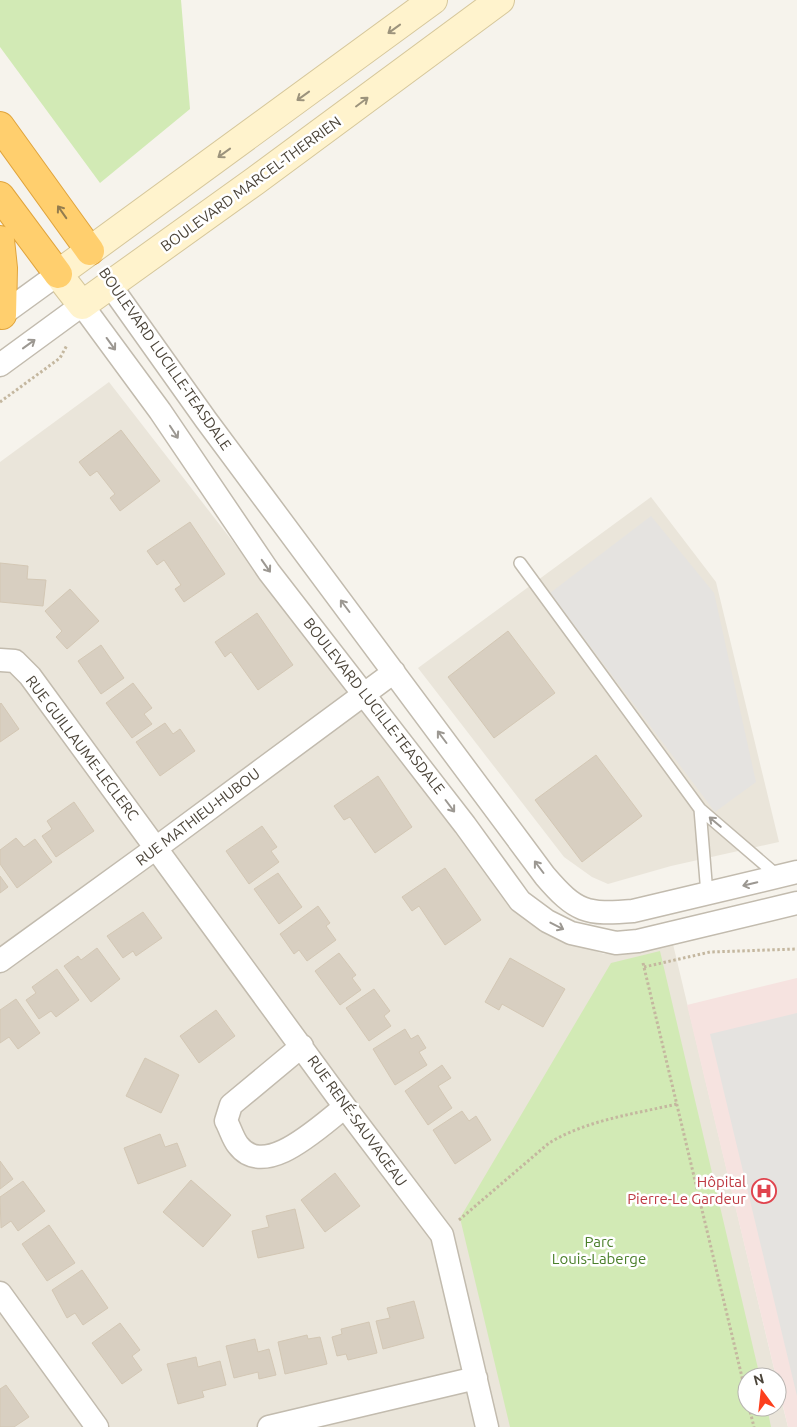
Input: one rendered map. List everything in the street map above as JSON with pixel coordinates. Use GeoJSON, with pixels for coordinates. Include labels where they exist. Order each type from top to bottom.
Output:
{"type":"FeatureCollection","features":[{"type":"Feature","properties":{"kind":"highway"},"geometry":{"type":"LineString","coordinates":[[0,126],[90,252]]}},
{"type":"Feature","properties":{"kind":"highway"},"geometry":{"type":"LineString","coordinates":[[0,196],[58,274]]}},
{"type":"Feature","properties":{"kind":"highway"},"geometry":{"type":"LineString","coordinates":[[0,240],[4,268],[1,315]]}},
{"type":"Feature","properties":{"kind":"street"},"geometry":{"type":"LineString","coordinates":[[1,315],[90,252],[433,0]]}},
{"type":"Feature","properties":{"kind":"street","name":"BOULEVARD MARCEL-THERRIEN"},"geometry":{"type":"LineString","coordinates":[[0,365],[500,0]]}},
{"type":"Feature","properties":{"kind":"street","name":"BOULEVARD LUCILLE-TEASDALE"},"geometry":{"type":"LineString","coordinates":[[90,252],[110,285],[201,413],[565,899],[587,911],[633,912],[788,874]]}},
{"type":"Feature","properties":{"kind":"street","name":"BOULEVARD LUCILLE-TEASDALE"},"geometry":{"type":"LineString","coordinates":[[58,274],[160,411],[269,572],[364,693],[520,901],[547,921],[572,933],[616,943],[638,941],[797,902]]}},
{"type":"Feature","properties":{"kind":"street","name":"RUE GUILLAUME-LECLERC"},"geometry":{"type":"LineString","coordinates":[[0,660],[15,661],[30,676],[156,848]]}},
{"type":"Feature","properties":{"kind":"street","name":"RUE MATHIEU-HUBOU"},"geometry":{"type":"LineString","coordinates":[[0,960],[156,848],[394,672]]}},
{"type":"Feature","properties":{"kind":"street","name":"RUE RENÉ-SAUVAGEAU"},"geometry":{"type":"LineString","coordinates":[[156,848],[345,1107],[442,1235],[488,1427]]}},
{"type":"Feature","properties":{"kind":"street"},"geometry":{"type":"LineString","coordinates":[[302,1046],[231,1105],[226,1121],[237,1145],[249,1155],[266,1157],[288,1151],[345,1107]]}},
{"type":"Feature","properties":{"kind":"street"},"geometry":{"type":"LineString","coordinates":[[0,1293],[97,1427]]}},
{"type":"Feature","properties":{"kind":"street"},"geometry":{"type":"LineString","coordinates":[[269,1427],[476,1378]]}},
{"type":"Feature","properties":{"kind":"lane"},"geometry":{"type":"LineString","coordinates":[[520,563],[700,809],[788,874]]}},
{"type":"Feature","properties":{"kind":"lane"},"geometry":{"type":"LineString","coordinates":[[700,809],[706,894]]}},
{"type":"Feature","properties":{"kind":"path"},"geometry":{"type":"LineString","coordinates":[[0,402],[60,358],[71,339]]}},
{"type":"Feature","properties":{"kind":"path"},"geometry":{"type":"LineString","coordinates":[[638,941],[740,1367]]}},
{"type":"Feature","properties":{"kind":"path"},"geometry":{"type":"LineString","coordinates":[[644,966],[710,952],[797,949]]}},
{"type":"Feature","properties":{"kind":"path"},"geometry":{"type":"LineString","coordinates":[[442,1235],[549,1143],[563,1134],[677,1104]]}},
{"type":"Feature","properties":{"kind":"shaded area"},"geometry":{"type":"Polygon","coordinates":[[[109,382],[517,908],[547,935],[604,954],[672,940],[774,1367],[737,1367],[737,1417],[786,1417],[788,1427],[0,1427],[0,462],[109,382]]]}},
{"type":"Feature","properties":{"kind":"shaded area"},"geometry":{"type":"Polygon","coordinates":[[[651,497],[716,582],[779,842],[671,866],[608,884],[592,877],[564,857],[418,668],[651,497]]]}},
{"type":"Feature","properties":{"kind":"shaded area"},"geometry":{"type":"Polygon","coordinates":[[[651,516],[714,593],[756,782],[715,812],[550,593],[651,516]]]}},
{"type":"Feature","properties":{"kind":"shaded area","name":"Hôpital Pierre-Le Gardeur"},"geometry":{"type":"Polygon","coordinates":[[[797,978],[797,1427],[788,1427],[786,1417],[787,1367],[774,1367],[687,1005],[797,978]]]}},
{"type":"Feature","properties":{"kind":"shaded area","name":"Hôpital Pierre-Le Gardeur"},"geometry":{"type":"Polygon","coordinates":[[[797,1013],[797,1396],[710,1034],[797,1013]]]}},
{"type":"Feature","properties":{"kind":"green space"},"geometry":{"type":"Polygon","coordinates":[[[0,0],[181,0],[190,109],[100,183],[0,47],[0,0]]]}},
{"type":"Feature","properties":{"kind":"green space","name":"Parc Louis-Laberge"},"geometry":{"type":"Polygon","coordinates":[[[660,951],[758,1367],[737,1367],[737,1417],[769,1417],[771,1427],[510,1427],[460,1218],[611,963],[660,951]]]}},
{"type":"Feature","properties":{"kind":"building"},"geometry":{"type":"Polygon","coordinates":[[[121,430],[160,481],[120,511],[110,498],[115,494],[97,471],[90,476],[79,462],[121,430]]]}},
{"type":"Feature","properties":{"kind":"building"},"geometry":{"type":"Polygon","coordinates":[[[190,522],[225,574],[184,602],[175,589],[181,585],[164,560],[157,565],[147,551],[190,522]]]}},
{"type":"Feature","properties":{"kind":"building"},"geometry":{"type":"Polygon","coordinates":[[[0,563],[28,566],[27,579],[46,580],[43,606],[0,602],[0,563]]]}},
{"type":"Feature","properties":{"kind":"building"},"geometry":{"type":"Polygon","coordinates":[[[70,589],[99,621],[67,649],[56,637],[62,631],[45,611],[70,589]]]}},
{"type":"Feature","properties":{"kind":"building"},"geometry":{"type":"Polygon","coordinates":[[[257,613],[293,665],[258,690],[231,652],[225,657],[215,642],[257,613]]]}},
{"type":"Feature","properties":{"kind":"building"},"geometry":{"type":"Polygon","coordinates":[[[508,631],[555,693],[494,738],[448,677],[508,631]]]}},
{"type":"Feature","properties":{"kind":"building"},"geometry":{"type":"Polygon","coordinates":[[[101,645],[124,678],[101,694],[78,661],[101,645]]]}},
{"type":"Feature","properties":{"kind":"building"},"geometry":{"type":"Polygon","coordinates":[[[133,683],[152,708],[144,714],[152,724],[132,738],[106,703],[133,683]]]}},
{"type":"Feature","properties":{"kind":"building"},"geometry":{"type":"Polygon","coordinates":[[[0,704],[19,729],[0,742],[0,704]]]}},
{"type":"Feature","properties":{"kind":"building"},"geometry":{"type":"Polygon","coordinates":[[[165,723],[173,734],[180,729],[195,751],[160,776],[136,742],[165,723]]]}},
{"type":"Feature","properties":{"kind":"building"},"geometry":{"type":"Polygon","coordinates":[[[596,755],[642,816],[582,862],[535,800],[596,755]]]}},
{"type":"Feature","properties":{"kind":"building"},"geometry":{"type":"Polygon","coordinates":[[[378,776],[412,827],[375,853],[350,817],[344,820],[334,806],[378,776]]]}},
{"type":"Feature","properties":{"kind":"building"},"geometry":{"type":"Polygon","coordinates":[[[74,802],[94,831],[56,857],[42,836],[52,829],[47,821],[74,802]]]}},
{"type":"Feature","properties":{"kind":"building"},"geometry":{"type":"Polygon","coordinates":[[[262,826],[277,847],[271,851],[279,862],[249,884],[226,851],[262,826]]]}},
{"type":"Feature","properties":{"kind":"building"},"geometry":{"type":"Polygon","coordinates":[[[16,838],[24,847],[35,839],[52,862],[17,888],[0,864],[0,850],[16,838]]]}},
{"type":"Feature","properties":{"kind":"building"},"geometry":{"type":"Polygon","coordinates":[[[445,868],[481,920],[445,945],[419,906],[412,911],[402,897],[445,868]]]}},
{"type":"Feature","properties":{"kind":"building"},"geometry":{"type":"Polygon","coordinates":[[[278,873],[302,907],[279,924],[254,889],[278,873]]]}},
{"type":"Feature","properties":{"kind":"building"},"geometry":{"type":"Polygon","coordinates":[[[0,876],[8,887],[0,893],[0,876]]]}},
{"type":"Feature","properties":{"kind":"building"},"geometry":{"type":"Polygon","coordinates":[[[318,906],[330,923],[326,926],[336,940],[307,961],[299,950],[294,954],[280,934],[318,906]]]}},
{"type":"Feature","properties":{"kind":"building"},"geometry":{"type":"Polygon","coordinates":[[[143,912],[162,938],[136,956],[133,951],[123,958],[107,936],[143,912]]]}},
{"type":"Feature","properties":{"kind":"building"},"geometry":{"type":"Polygon","coordinates":[[[97,948],[120,979],[91,1002],[64,966],[78,956],[81,960],[97,948]]]}},
{"type":"Feature","properties":{"kind":"building"},"geometry":{"type":"Polygon","coordinates":[[[339,953],[356,975],[352,978],[361,990],[340,1005],[315,971],[339,953]]]}},
{"type":"Feature","properties":{"kind":"building"},"geometry":{"type":"Polygon","coordinates":[[[510,958],[565,989],[543,1027],[502,1004],[499,1010],[485,1002],[510,958]]]}},
{"type":"Feature","properties":{"kind":"building"},"geometry":{"type":"Polygon","coordinates":[[[57,969],[79,1000],[56,1017],[51,1011],[39,1019],[26,1000],[36,993],[32,987],[57,969]]]}},
{"type":"Feature","properties":{"kind":"building"},"geometry":{"type":"Polygon","coordinates":[[[374,989],[390,1011],[384,1016],[391,1026],[369,1041],[346,1008],[374,989]]]}},
{"type":"Feature","properties":{"kind":"building"},"geometry":{"type":"Polygon","coordinates":[[[16,999],[40,1033],[18,1049],[9,1037],[0,1043],[0,1010],[16,999]]]}},
{"type":"Feature","properties":{"kind":"building"},"geometry":{"type":"Polygon","coordinates":[[[216,1010],[235,1036],[199,1063],[180,1036],[216,1010]]]}},
{"type":"Feature","properties":{"kind":"building"},"geometry":{"type":"Polygon","coordinates":[[[405,1029],[411,1039],[418,1035],[426,1048],[419,1052],[427,1065],[395,1085],[373,1049],[405,1029]]]}},
{"type":"Feature","properties":{"kind":"building"},"geometry":{"type":"Polygon","coordinates":[[[145,1058],[179,1075],[161,1113],[126,1096],[145,1058]]]}},
{"type":"Feature","properties":{"kind":"building"},"geometry":{"type":"Polygon","coordinates":[[[442,1065],[451,1078],[438,1086],[452,1108],[428,1125],[405,1091],[442,1065]]]}},
{"type":"Feature","properties":{"kind":"building"},"geometry":{"type":"Polygon","coordinates":[[[462,1111],[469,1121],[476,1116],[491,1140],[455,1164],[433,1130],[462,1111]]]}},
{"type":"Feature","properties":{"kind":"building"},"geometry":{"type":"Polygon","coordinates":[[[160,1134],[165,1147],[177,1143],[186,1166],[138,1184],[124,1148],[160,1134]]]}},
{"type":"Feature","properties":{"kind":"building"},"geometry":{"type":"Polygon","coordinates":[[[0,1161],[13,1179],[0,1189],[0,1161]]]}},
{"type":"Feature","properties":{"kind":"building"},"geometry":{"type":"Polygon","coordinates":[[[335,1173],[360,1206],[325,1232],[301,1200],[335,1173]]]}},
{"type":"Feature","properties":{"kind":"building"},"geometry":{"type":"Polygon","coordinates":[[[191,1180],[231,1215],[203,1247],[163,1212],[191,1180]]]}},
{"type":"Feature","properties":{"kind":"building"},"geometry":{"type":"Polygon","coordinates":[[[23,1181],[45,1211],[18,1231],[11,1221],[1,1228],[0,1197],[23,1181]]]}},
{"type":"Feature","properties":{"kind":"building"},"geometry":{"type":"Polygon","coordinates":[[[295,1209],[304,1248],[258,1258],[252,1231],[269,1227],[266,1216],[295,1209]]]}},
{"type":"Feature","properties":{"kind":"building"},"geometry":{"type":"Polygon","coordinates":[[[49,1225],[75,1263],[47,1281],[22,1244],[49,1225]]]}},
{"type":"Feature","properties":{"kind":"building"},"geometry":{"type":"Polygon","coordinates":[[[82,1270],[108,1308],[83,1325],[75,1313],[67,1318],[52,1290],[82,1270]]]}},
{"type":"Feature","properties":{"kind":"building"},"geometry":{"type":"Polygon","coordinates":[[[414,1301],[424,1338],[383,1349],[376,1321],[390,1318],[387,1308],[414,1301]]]}},
{"type":"Feature","properties":{"kind":"building"},"geometry":{"type":"Polygon","coordinates":[[[369,1322],[377,1353],[348,1360],[346,1354],[337,1356],[332,1337],[342,1334],[341,1329],[369,1322]]]}},
{"type":"Feature","properties":{"kind":"building"},"geometry":{"type":"Polygon","coordinates":[[[120,1323],[140,1350],[132,1356],[142,1370],[122,1384],[92,1343],[120,1323]]]}},
{"type":"Feature","properties":{"kind":"building"},"geometry":{"type":"Polygon","coordinates":[[[307,1335],[308,1339],[320,1337],[327,1364],[285,1374],[278,1342],[307,1335]]]}},
{"type":"Feature","properties":{"kind":"building"},"geometry":{"type":"Polygon","coordinates":[[[255,1339],[258,1352],[269,1349],[276,1375],[259,1379],[258,1372],[234,1378],[226,1346],[255,1339]]]}},
{"type":"Feature","properties":{"kind":"building"},"geometry":{"type":"Polygon","coordinates":[[[196,1357],[198,1367],[220,1361],[226,1385],[202,1391],[204,1397],[178,1404],[167,1364],[196,1357]]]}},
{"type":"Feature","properties":{"kind":"building"},"geometry":{"type":"Polygon","coordinates":[[[6,1385],[29,1417],[14,1427],[0,1427],[0,1389],[6,1385]]]}},
{"type":"Feature","properties":{"kind":"place","name":"Hôpital Pierre-Le Gardeur"},"geometry":{"type":"Point","coordinates":[764,1191]}}]}
